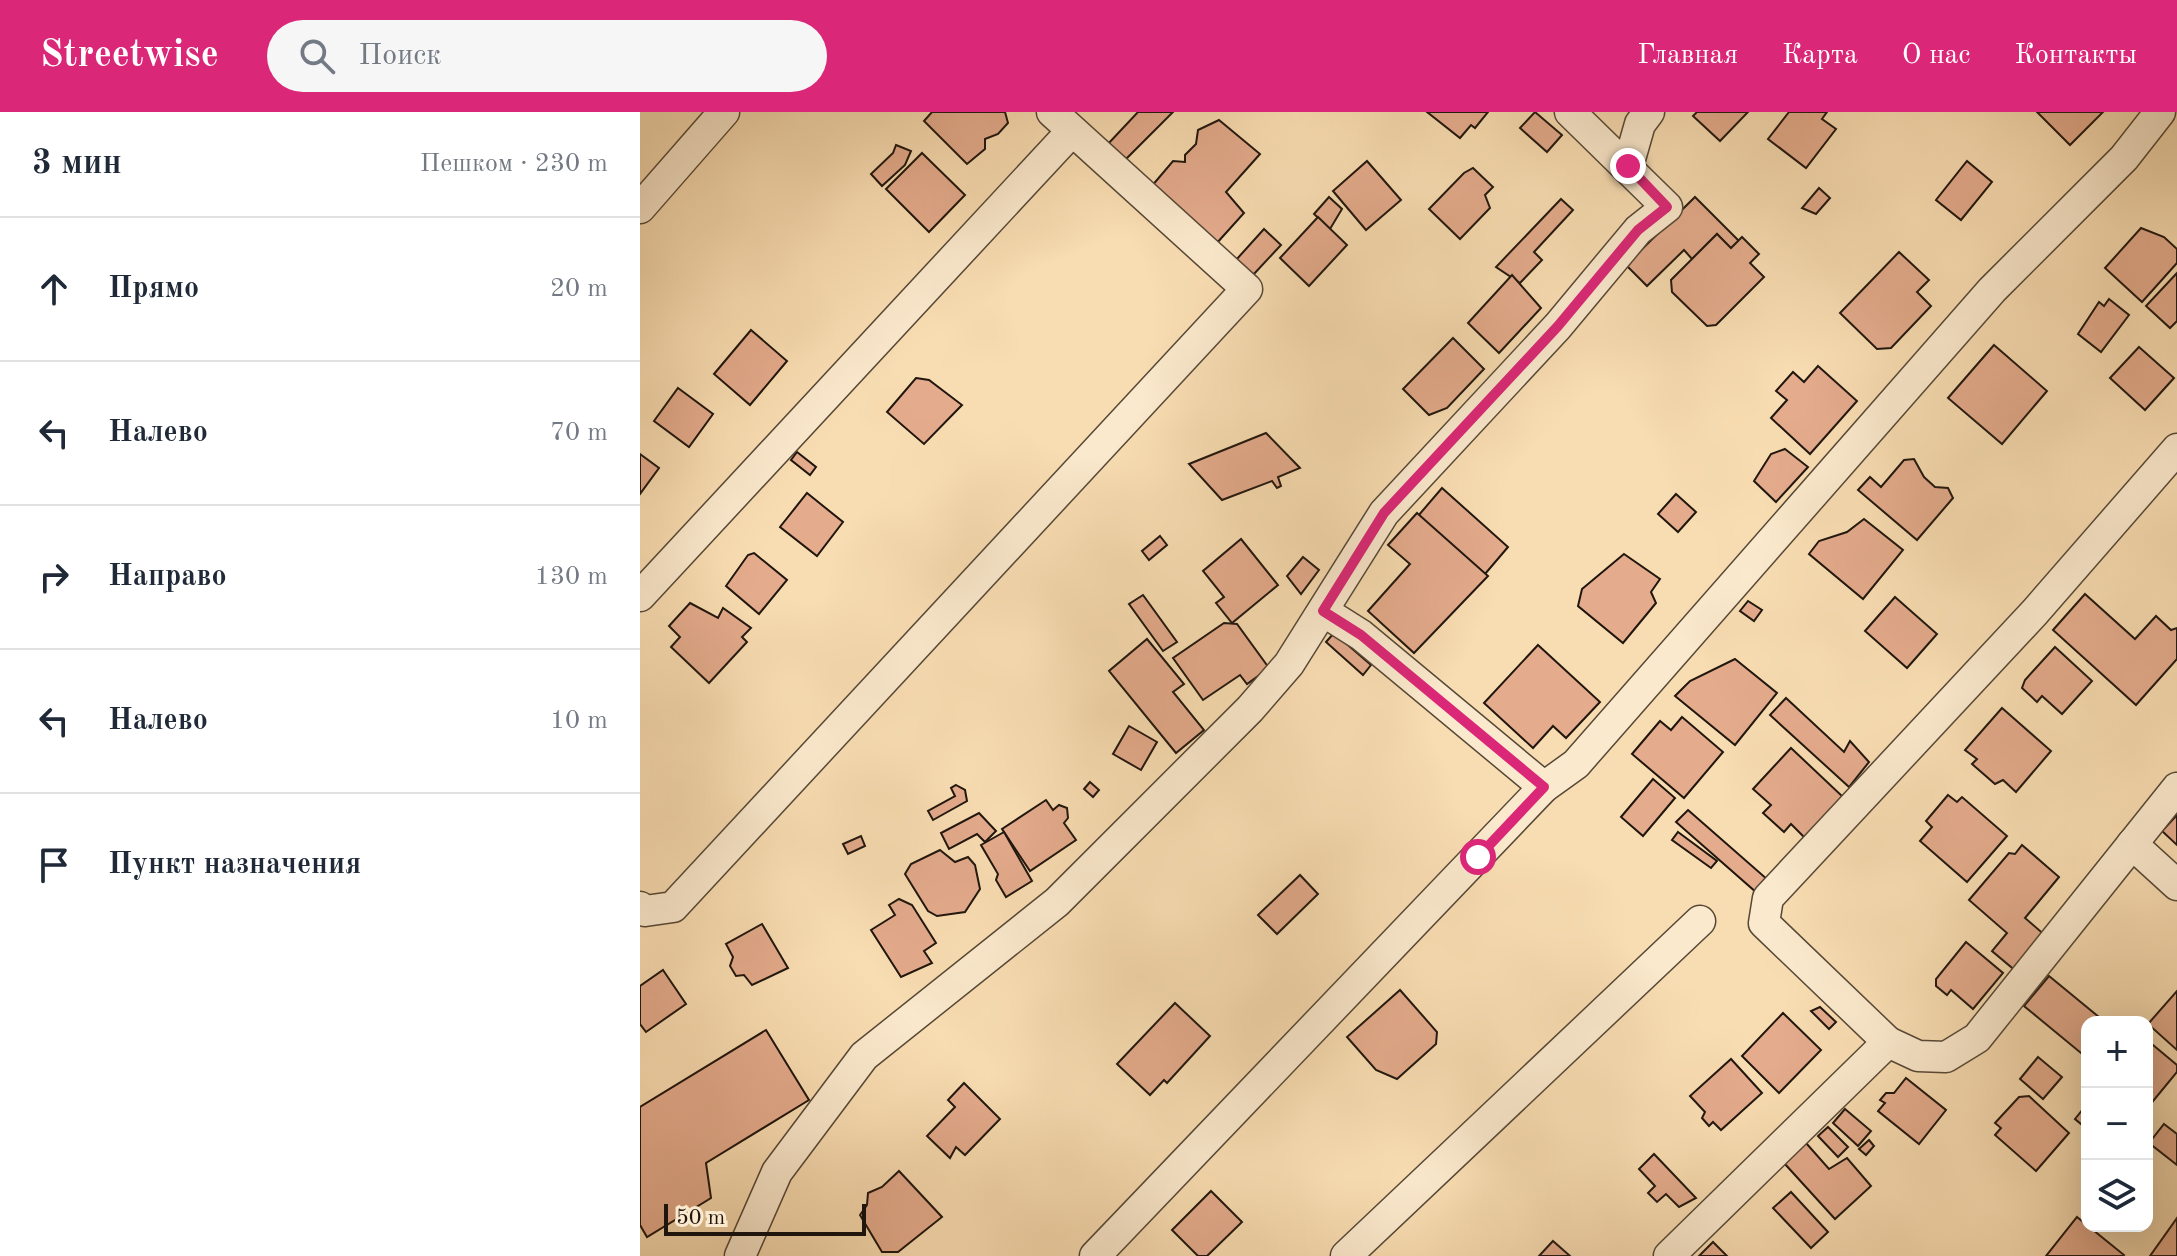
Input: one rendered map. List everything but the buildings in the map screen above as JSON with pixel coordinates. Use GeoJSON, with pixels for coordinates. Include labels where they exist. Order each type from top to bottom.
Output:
{"type":"FeatureCollection","features":[{"type":"Feature","properties":{"kind":"street"},"geometry":{"type":"LineString","coordinates":[[640,208],[724,112]]}},
{"type":"Feature","properties":{"kind":"street"},"geometry":{"type":"LineString","coordinates":[[740,1256],[777,1172],[864,1056],[1057,902],[1250,709],[1289,664],[1384,513],[1558,326],[1638,230],[1667,207],[1570,112]]}},
{"type":"Feature","properties":{"kind":"street"},"geometry":{"type":"LineString","coordinates":[[1628,166],[1640,124],[1649,112]]}},
{"type":"Feature","properties":{"kind":"street"},"geometry":{"type":"LineString","coordinates":[[1095,1256],[1544,787],[1576,764],[1992,290],[2093,192],[2160,112]]}},
{"type":"Feature","properties":{"kind":"street"},"geometry":{"type":"LineString","coordinates":[[640,596],[1062,121],[1247,289],[673,907],[645,911],[640,907]]}},
{"type":"Feature","properties":{"kind":"street"},"geometry":{"type":"LineString","coordinates":[[2177,449],[2035,612],[1768,898],[1764,923],[1888,1042],[1918,1056],[1946,1057],[1977,1038],[2177,788]]}},
{"type":"Feature","properties":{"kind":"street"},"geometry":{"type":"LineString","coordinates":[[1323,611],[1361,635],[1544,787]]}},
{"type":"Feature","properties":{"kind":"street"},"geometry":{"type":"LineString","coordinates":[[2132,844],[2177,885]]}},
{"type":"Feature","properties":{"kind":"street"},"geometry":{"type":"LineString","coordinates":[[1346,1256],[1700,921]]}},
{"type":"Feature","properties":{"kind":"street"},"geometry":{"type":"LineString","coordinates":[[1669,1256],[1888,1042]]}},
{"type":"Feature","properties":{"kind":"route"},"geometry":{"type":"LineString","coordinates":[[1478,857],[1544,787],[1361,635],[1323,611],[1384,513],[1558,326],[1638,230],[1667,207],[1628,166]]}}]}
